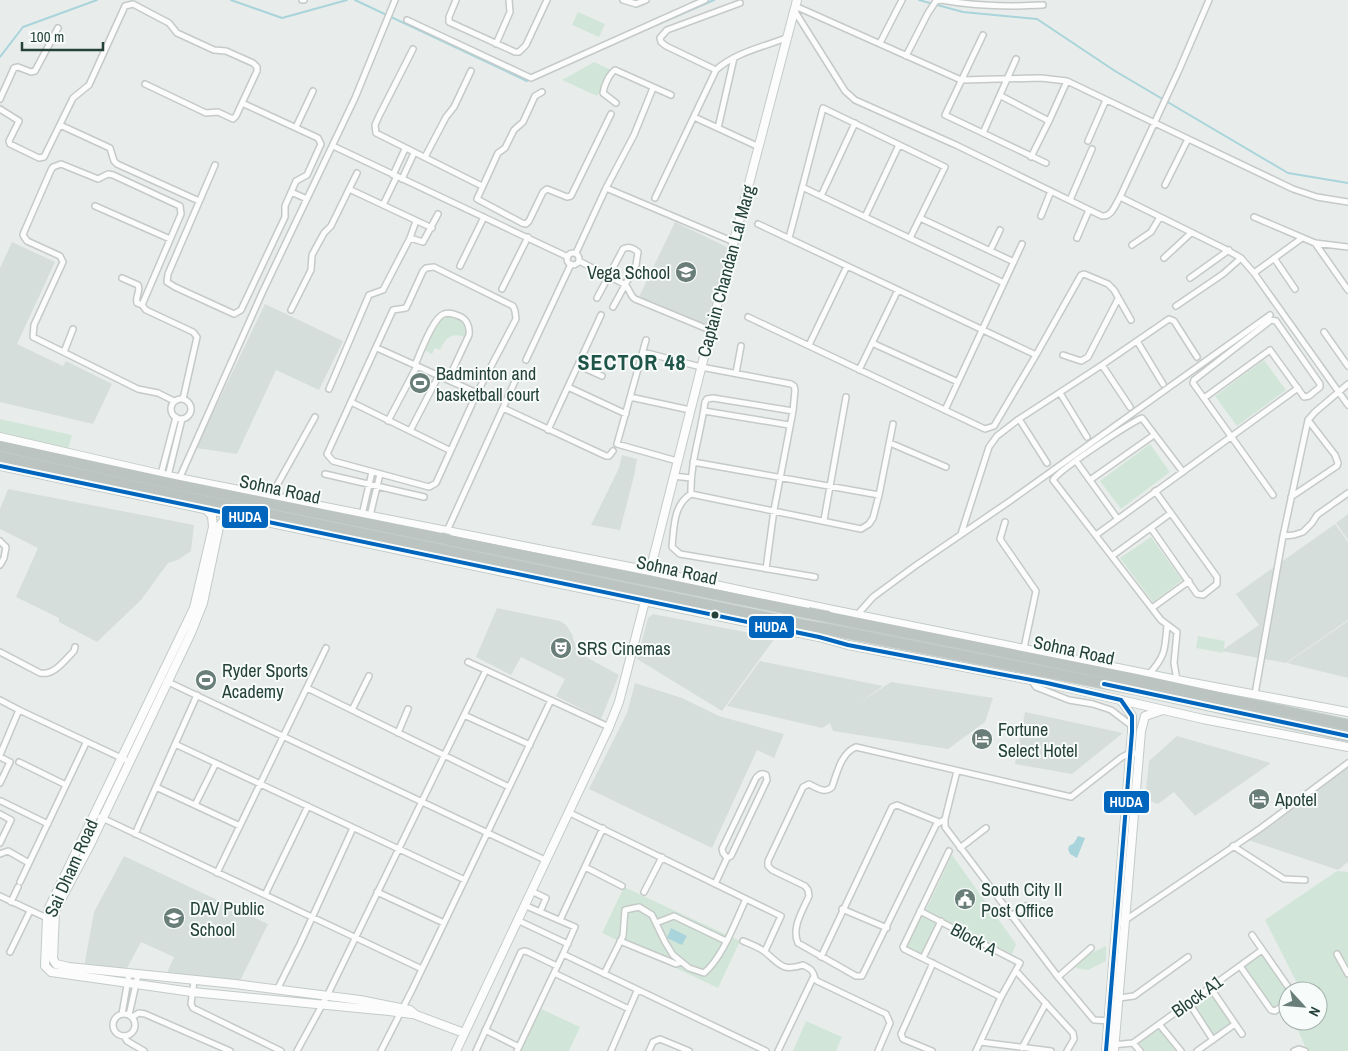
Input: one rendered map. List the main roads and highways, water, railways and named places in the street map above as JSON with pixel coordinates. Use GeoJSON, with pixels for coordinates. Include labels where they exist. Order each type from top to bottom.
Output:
{"type":"FeatureCollection","features":[{"type":"Feature","properties":{"kind":"highway","name":"Sohna Road"},"geometry":{"type":"LineString","coordinates":[[0,446],[174,484],[811,609],[1258,706],[1348,736]]}},
{"type":"Feature","properties":{"kind":"highway","name":"Sohna Road"},"geometry":{"type":"LineString","coordinates":[[0,458],[823,633],[1133,690],[1256,717],[1348,725]]}},
{"type":"Feature","properties":{"kind":"main road","name":"Captain Chandan Lal Marg"},"geometry":{"type":"LineString","coordinates":[[650,571],[710,330],[795,5]]}},
{"type":"Feature","properties":{"kind":"main road"},"geometry":{"type":"LineString","coordinates":[[0,437],[164,475],[370,516],[446,536],[650,571],[811,609],[808,630],[645,601],[441,553],[235,515],[0,466]]}},
{"type":"Feature","properties":{"kind":"main road","name":"Sai Dham Road"},"geometry":{"type":"LineString","coordinates":[[45,966],[51,920],[164,680],[203,603],[213,527],[212,516],[207,509]]}},
{"type":"Feature","properties":{"kind":"main road","name":"Sai Dham Road"},"geometry":{"type":"LineString","coordinates":[[207,568],[219,527],[225,519],[235,515]]}},
{"type":"Feature","properties":{"kind":"main road"},"geometry":{"type":"LineString","coordinates":[[456,1051],[609,727],[618,702],[645,601]]}},
{"type":"Feature","properties":{"kind":"main road"},"geometry":{"type":"LineString","coordinates":[[1348,712],[1177,680],[857,615],[827,613],[823,633],[848,645],[1031,680],[1203,718],[1348,747]]}},
{"type":"Feature","properties":{"kind":"main road"},"geometry":{"type":"LineString","coordinates":[[1112,1021],[1118,998],[1134,754],[1131,713],[1121,700]]}},
{"type":"Feature","properties":{"kind":"main road"},"geometry":{"type":"LineString","coordinates":[[1110,1048],[1116,925],[1134,754],[1145,716],[1165,709]]}},
{"type":"Feature","properties":{"kind":"main road","name":"Sai Dham Road"},"geometry":{"type":"LineString","coordinates":[[51,920],[53,959],[56,964]]}},
{"type":"Feature","properties":{"kind":"main road"},"geometry":{"type":"LineString","coordinates":[[45,966],[56,964],[327,996],[402,1010],[464,1033]]}},
{"type":"Feature","properties":{"kind":"main road"},"geometry":{"type":"LineString","coordinates":[[45,966],[51,972],[192,992],[322,1005],[402,1010]]}},
{"type":"Feature","properties":{"kind":"water"},"geometry":{"type":"Polygon","coordinates":[[[1078,836],[1085,838],[1077,858],[1070,854],[1068,849],[1078,836]]]}},
{"type":"Feature","properties":{"kind":"water"},"geometry":{"type":"Polygon","coordinates":[[[671,928],[687,936],[682,945],[667,938],[671,928]]]}},
{"type":"Feature","properties":{"kind":"waterway"},"geometry":{"type":"LineString","coordinates":[[0,57],[23,27],[97,0]]}},
{"type":"Feature","properties":{"kind":"waterway"},"geometry":{"type":"LineString","coordinates":[[231,0],[282,18],[347,0]]}},
{"type":"Feature","properties":{"kind":"waterway"},"geometry":{"type":"LineString","coordinates":[[355,0],[527,81],[530,79]]}},
{"type":"Feature","properties":{"kind":"waterway"},"geometry":{"type":"LineString","coordinates":[[633,35],[714,0]]}},
{"type":"Feature","properties":{"kind":"waterway"},"geometry":{"type":"LineString","coordinates":[[919,0],[963,12],[1037,19],[1115,71],[1288,173],[1348,183]]}},
{"type":"Feature","properties":{"kind":"place","name":"Vega School"},"geometry":{"type":"Point","coordinates":[686,272]}},
{"type":"Feature","properties":{"kind":"place","name":"Badminton and basketball court"},"geometry":{"type":"Point","coordinates":[420,383]}},
{"type":"Feature","properties":{"kind":"place","name":"SRS Cinemas"},"geometry":{"type":"Point","coordinates":[561,648]}},
{"type":"Feature","properties":{"kind":"place","name":"Ryder Sports Academy"},"geometry":{"type":"Point","coordinates":[206,680]}},
{"type":"Feature","properties":{"kind":"place","name":"Fortune Select Hotel"},"geometry":{"type":"Point","coordinates":[982,739]}},
{"type":"Feature","properties":{"kind":"place","name":"Apotel"},"geometry":{"type":"Point","coordinates":[1259,799]}},
{"type":"Feature","properties":{"kind":"place","name":"South City II Post Office"},"geometry":{"type":"Point","coordinates":[965,899]}},
{"type":"Feature","properties":{"kind":"place","name":"DAV Public School"},"geometry":{"type":"Point","coordinates":[174,918]}},
{"type":"Feature","properties":{"kind":"district","name":"SECTOR 48"},"geometry":{"type":"Point","coordinates":[632,362]}}]}
